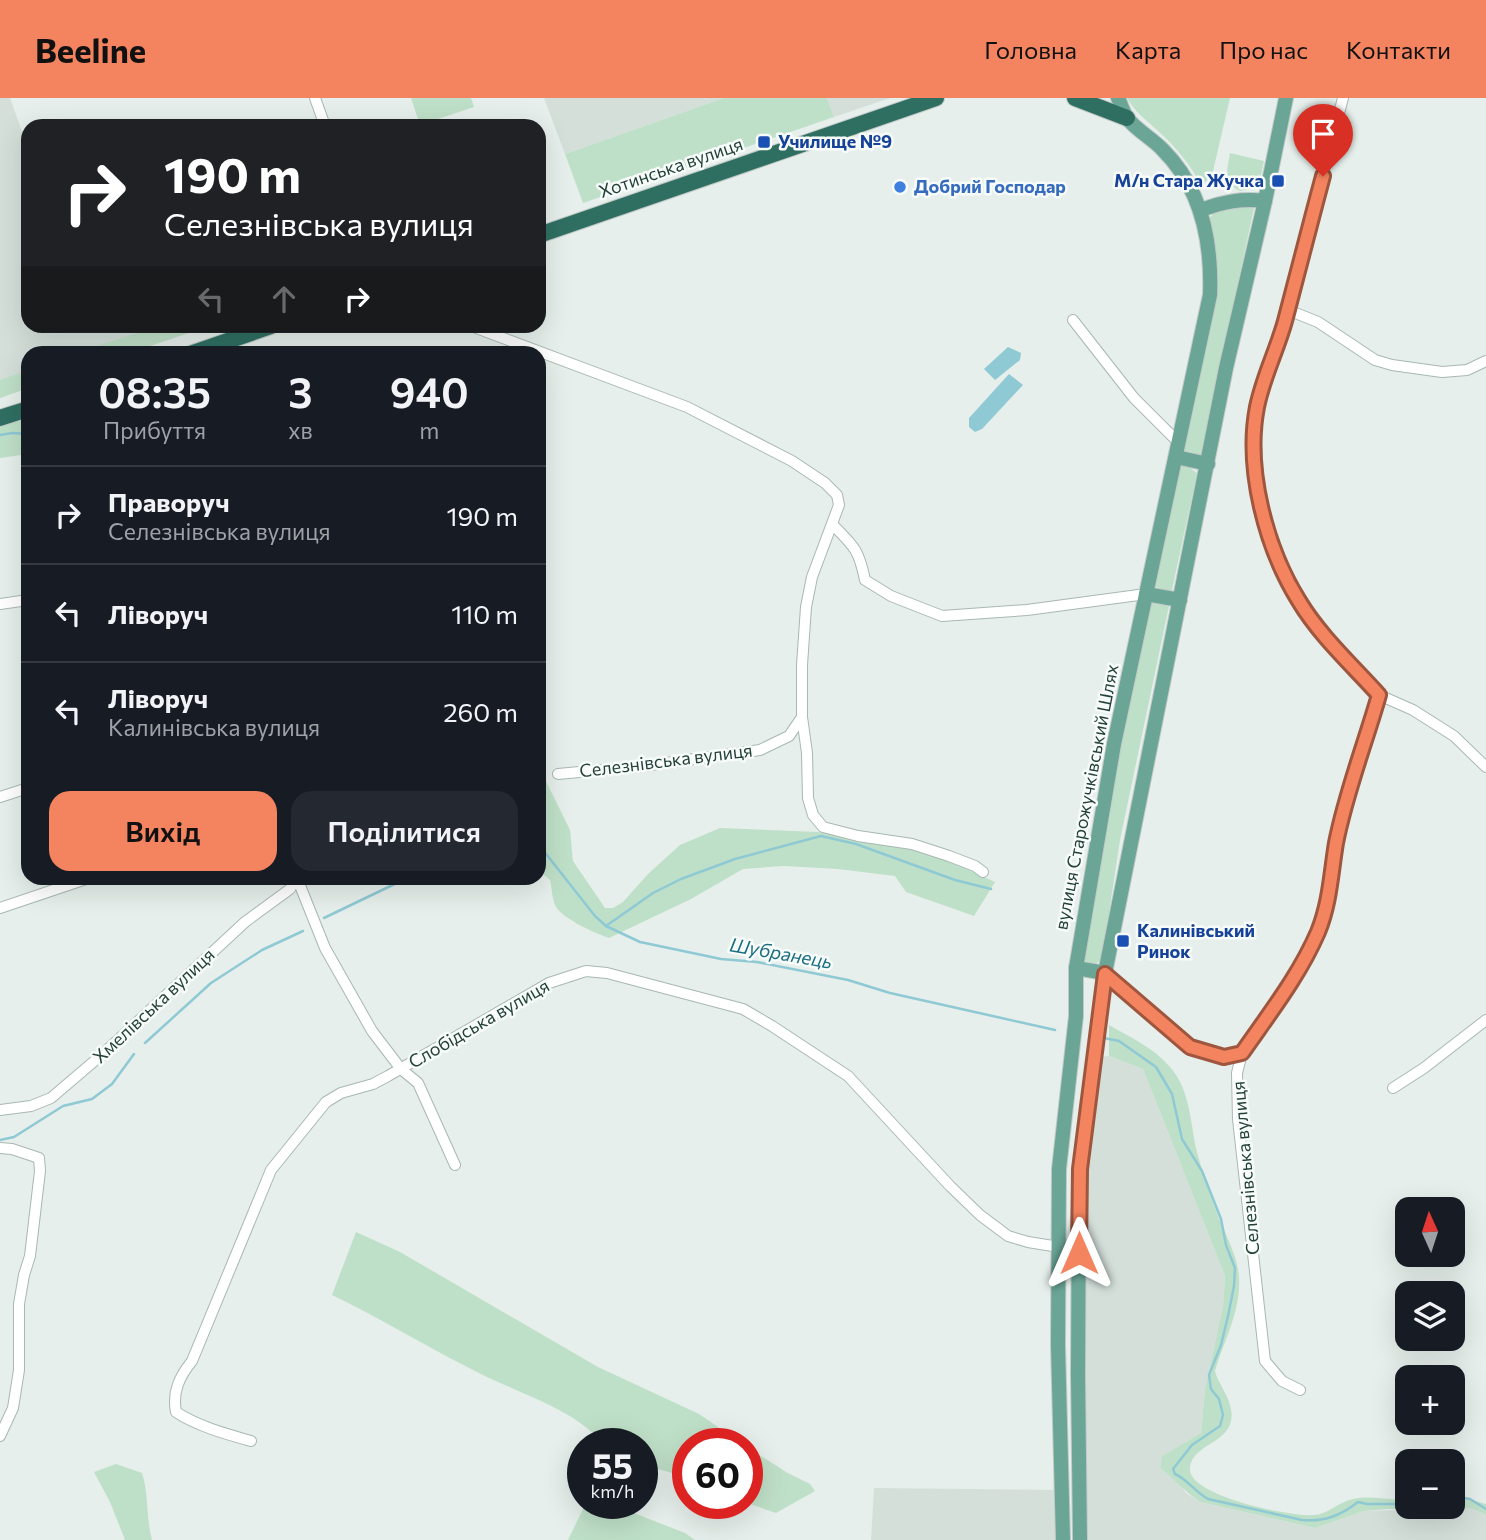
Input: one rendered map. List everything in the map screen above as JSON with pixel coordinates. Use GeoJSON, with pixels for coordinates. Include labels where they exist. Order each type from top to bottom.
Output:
{"type":"FeatureCollection","features":[{"type":"Feature","properties":{"kind":"highway","name":"Хотинська вулиця"},"geometry":{"type":"LineString","coordinates":[[546,233],[936,98]]}},
{"type":"Feature","properties":{"kind":"highway"},"geometry":{"type":"LineString","coordinates":[[1075,98],[1127,118]]}},
{"type":"Feature","properties":{"kind":"highway"},"geometry":{"type":"LineString","coordinates":[[213,346],[251,333]]}},
{"type":"Feature","properties":{"kind":"highway"},"geometry":{"type":"LineString","coordinates":[[0,418],[21,411]]}},
{"type":"Feature","properties":{"kind":"main road","name":"вулиця Старожучківський Шлях"},"geometry":{"type":"LineString","coordinates":[[1063,1540],[1058,1345],[1059,1169],[1076,1016],[1076,968],[1114,744],[1210,295],[1206,232],[1200,210],[1182,174],[1164,151],[1127,118],[1118,98]]}},
{"type":"Feature","properties":{"kind":"main road"},"geometry":{"type":"LineString","coordinates":[[1080,1540],[1080,1169],[1105,974],[1226,368],[1286,98]]}},
{"type":"Feature","properties":{"kind":"main road"},"geometry":{"type":"LineString","coordinates":[[1200,210],[1226,201],[1246,198],[1265,201]]}},
{"type":"Feature","properties":{"kind":"main road"},"geometry":{"type":"LineString","coordinates":[[1177,450],[1208,464]]}},
{"type":"Feature","properties":{"kind":"main road"},"geometry":{"type":"LineString","coordinates":[[1146,594],[1180,600]]}},
{"type":"Feature","properties":{"kind":"main road"},"geometry":{"type":"LineString","coordinates":[[1076,968],[1105,974]]}},
{"type":"Feature","properties":{"kind":"main road"},"geometry":{"type":"LineString","coordinates":[[1059,1169],[1080,1169]]}},
{"type":"Feature","properties":{"kind":"street"},"geometry":{"type":"LineString","coordinates":[[315,98],[322,119]]}},
{"type":"Feature","properties":{"kind":"street"},"geometry":{"type":"LineString","coordinates":[[1343,98],[1288,310],[1262,388],[1255,420],[1252,463],[1279,561],[1300,603],[1329,640],[1379,695],[1413,710],[1454,736],[1486,766]]}},
{"type":"Feature","properties":{"kind":"street"},"geometry":{"type":"LineString","coordinates":[[1288,310],[1318,322],[1375,360],[1392,365],[1442,372],[1466,370],[1486,360]]}},
{"type":"Feature","properties":{"kind":"street"},"geometry":{"type":"LineString","coordinates":[[1073,320],[1177,450]]}},
{"type":"Feature","properties":{"kind":"street"},"geometry":{"type":"LineString","coordinates":[[490,333],[524,346]]}},
{"type":"Feature","properties":{"kind":"street"},"geometry":{"type":"LineString","coordinates":[[546,354],[687,407],[792,461],[825,483],[837,495],[839,505],[812,578],[806,607],[802,717],[807,753],[808,798],[813,815],[823,827],[858,836],[912,844],[975,866],[983,872]]}},
{"type":"Feature","properties":{"kind":"street"},"geometry":{"type":"LineString","coordinates":[[833,525],[855,547],[865,580],[891,596],[942,616],[1027,610],[1146,594]]}},
{"type":"Feature","properties":{"kind":"street"},"geometry":{"type":"LineString","coordinates":[[0,604],[21,601]]}},
{"type":"Feature","properties":{"kind":"street"},"geometry":{"type":"LineString","coordinates":[[1242,1053],[1268,1019],[1303,963],[1319,931],[1351,782],[1379,695]]}},
{"type":"Feature","properties":{"kind":"street","name":"Селезнівська вулиця"},"geometry":{"type":"LineString","coordinates":[[558,774],[644,766],[761,750],[789,736],[802,717]]}},
{"type":"Feature","properties":{"kind":"street"},"geometry":{"type":"LineString","coordinates":[[0,797],[21,790]]}},
{"type":"Feature","properties":{"kind":"street"},"geometry":{"type":"LineString","coordinates":[[0,908],[68,885]]}},
{"type":"Feature","properties":{"kind":"street","name":"Хмелівська вулиця"},"geometry":{"type":"LineString","coordinates":[[0,1110],[31,1106],[51,1098],[105,1052],[236,930],[293,885]]}},
{"type":"Feature","properties":{"kind":"street"},"geometry":{"type":"LineString","coordinates":[[300,885],[325,948],[372,1031],[401,1069],[418,1083],[455,1165]]}},
{"type":"Feature","properties":{"kind":"street","name":"Слобідська вулиця"},"geometry":{"type":"LineString","coordinates":[[251,1441],[176,1412],[175,1395],[179,1378],[192,1361],[271,1170],[327,1102],[341,1093],[373,1084],[539,988],[568,975],[586,971],[607,973],[743,1010],[772,1026],[848,1076],[941,1177],[980,1215],[1008,1236],[1059,1247]]}},
{"type":"Feature","properties":{"kind":"street","name":"Селезнівська вулиця"},"geometry":{"type":"LineString","coordinates":[[1105,974],[1190,1047],[1224,1057],[1242,1053],[1237,1073],[1238,1119],[1265,1361],[1282,1381],[1300,1390]]}},
{"type":"Feature","properties":{"kind":"street"},"geometry":{"type":"LineString","coordinates":[[1393,1088],[1424,1068],[1486,1020]]}},
{"type":"Feature","properties":{"kind":"street"},"geometry":{"type":"LineString","coordinates":[[0,1148],[39,1158],[40,1171],[30,1256],[19,1304],[19,1370],[13,1408],[0,1436]]}},
{"type":"Feature","properties":{"kind":"shaded area"},"geometry":{"type":"Polygon","coordinates":[[[0,98],[10,98],[21,129],[21,333],[189,333],[150,346],[21,346],[21,390],[0,398],[0,98]]]}},
{"type":"Feature","properties":{"kind":"shaded area"},"geometry":{"type":"Polygon","coordinates":[[[544,98],[724,98],[565,154],[544,98]]]}},
{"type":"Feature","properties":{"kind":"shaded area"},"geometry":{"type":"Polygon","coordinates":[[[827,98],[890,98],[834,117],[827,98]]]}},
{"type":"Feature","properties":{"kind":"shaded area"},"geometry":{"type":"Polygon","coordinates":[[[1109,1056],[1143,1069],[1225,1276],[1223,1306],[1205,1389],[1201,1433],[1162,1456],[1160,1468],[1186,1493],[1200,1502],[1315,1528],[1364,1511],[1395,1510],[1395,1519],[1465,1519],[1465,1508],[1471,1508],[1486,1515],[1486,1540],[1078,1540],[1089,1058],[1109,1056]]]}},
{"type":"Feature","properties":{"kind":"shaded area"},"geometry":{"type":"Polygon","coordinates":[[[874,1488],[1058,1490],[1059,1540],[871,1540],[874,1488]]]}},
{"type":"Feature","properties":{"kind":"green space"},"geometry":{"type":"Polygon","coordinates":[[[411,98],[471,98],[474,107],[438,119],[418,119],[411,98]]]}},
{"type":"Feature","properties":{"kind":"green space"},"geometry":{"type":"Polygon","coordinates":[[[724,98],[827,98],[834,117],[583,203],[565,154],[724,98]]]}},
{"type":"Feature","properties":{"kind":"green space"},"geometry":{"type":"Polygon","coordinates":[[[1127,98],[1230,98],[1213,171],[1202,187],[1176,149],[1127,98]]]}},
{"type":"Feature","properties":{"kind":"green space"},"geometry":{"type":"Polygon","coordinates":[[[1230,153],[1264,161],[1256,188],[1240,191],[1231,184],[1227,170],[1230,153]]]}},
{"type":"Feature","properties":{"kind":"green space"},"geometry":{"type":"Polygon","coordinates":[[[1251,205],[1254,208],[1201,455],[1188,455],[1182,448],[1202,359],[1208,219],[1218,210],[1251,205]]]}},
{"type":"Feature","properties":{"kind":"green space"},"geometry":{"type":"Polygon","coordinates":[[[137,333],[188,333],[150,346],[97,346],[137,333]]]}},
{"type":"Feature","properties":{"kind":"green space"},"geometry":{"type":"Polygon","coordinates":[[[21,372],[21,390],[0,398],[0,380],[21,372]]]}},
{"type":"Feature","properties":{"kind":"green space"},"geometry":{"type":"Polygon","coordinates":[[[21,418],[21,455],[0,458],[0,425],[21,418]]]}},
{"type":"Feature","properties":{"kind":"green space"},"geometry":{"type":"Polygon","coordinates":[[[1183,466],[1197,473],[1172,590],[1167,591],[1153,586],[1178,468],[1183,466]]]}},
{"type":"Feature","properties":{"kind":"green space"},"geometry":{"type":"Polygon","coordinates":[[[1155,600],[1169,606],[1120,840],[1102,959],[1091,964],[1086,962],[1083,955],[1092,885],[1149,602],[1155,600]]]}},
{"type":"Feature","properties":{"kind":"green space"},"geometry":{"type":"Polygon","coordinates":[[[546,781],[570,830],[573,861],[605,908],[613,908],[623,902],[648,874],[680,845],[720,828],[818,832],[887,843],[943,858],[995,882],[974,916],[906,892],[895,876],[784,866],[743,869],[691,899],[609,938],[580,925],[559,911],[550,880],[546,877],[546,781]]]}},
{"type":"Feature","properties":{"kind":"green space"},"geometry":{"type":"Polygon","coordinates":[[[1109,1025],[1157,1054],[1177,1076],[1189,1108],[1205,1180],[1238,1269],[1237,1302],[1215,1371],[1229,1401],[1232,1418],[1223,1435],[1193,1459],[1190,1468],[1194,1478],[1222,1496],[1302,1515],[1319,1514],[1348,1501],[1366,1497],[1395,1499],[1395,1509],[1364,1511],[1315,1528],[1200,1502],[1160,1468],[1162,1456],[1201,1433],[1205,1389],[1223,1306],[1225,1276],[1143,1069],[1109,1056],[1109,1025]]]}},
{"type":"Feature","properties":{"kind":"green space"},"geometry":{"type":"Polygon","coordinates":[[[356,1232],[400,1252],[598,1367],[699,1414],[720,1428],[672,1428],[672,1473],[658,1469],[658,1428],[587,1428],[562,1411],[479,1373],[332,1295],[356,1232]]]}},
{"type":"Feature","properties":{"kind":"green space"},"geometry":{"type":"Polygon","coordinates":[[[763,1457],[810,1484],[815,1491],[776,1513],[763,1509],[763,1457]]]}},
{"type":"Feature","properties":{"kind":"green space"},"geometry":{"type":"Polygon","coordinates":[[[116,1464],[142,1473],[152,1540],[125,1540],[110,1502],[94,1472],[116,1464]]]}},
{"type":"Feature","properties":{"kind":"green space"},"geometry":{"type":"Polygon","coordinates":[[[1465,1498],[1486,1504],[1486,1515],[1465,1508],[1465,1498]]]}},
{"type":"Feature","properties":{"kind":"green space"},"geometry":{"type":"Polygon","coordinates":[[[578,1519],[649,1519],[685,1533],[695,1540],[568,1540],[578,1519]]]}},
{"type":"Feature","properties":{"kind":"water"},"geometry":{"type":"Polygon","coordinates":[[[1008,347],[1021,353],[1020,360],[995,380],[984,369],[1008,347]]]}},
{"type":"Feature","properties":{"kind":"water"},"geometry":{"type":"Polygon","coordinates":[[[1009,374],[1023,385],[982,429],[975,432],[969,427],[969,418],[1009,374]]]}},
{"type":"Feature","properties":{"kind":"waterway","name":"Шубранець"},"geometry":{"type":"LineString","coordinates":[[0,435],[21,434]]}},
{"type":"Feature","properties":{"kind":"waterway"},"geometry":{"type":"LineString","coordinates":[[606,926],[653,893],[681,879],[735,859],[821,836],[856,844],[955,880],[991,889]]}},
{"type":"Feature","properties":{"kind":"waterway","name":"Шубранець"},"geometry":{"type":"LineString","coordinates":[[546,854],[595,916],[606,926],[640,942],[721,959],[757,962],[848,980],[890,993],[1055,1030]]}},
{"type":"Feature","properties":{"kind":"waterway"},"geometry":{"type":"LineString","coordinates":[[324,918],[393,885]]}},
{"type":"Feature","properties":{"kind":"waterway"},"geometry":{"type":"LineString","coordinates":[[145,1043],[211,983],[262,950],[303,931]]}},
{"type":"Feature","properties":{"kind":"waterway","name":"Шубранець"},"geometry":{"type":"LineString","coordinates":[[1104,1038],[1119,1041],[1156,1067],[1172,1094],[1182,1139],[1202,1171],[1221,1219],[1226,1245],[1235,1268],[1234,1286],[1221,1345],[1209,1375],[1211,1389],[1219,1399],[1223,1415],[1220,1426],[1192,1445],[1173,1469],[1175,1474],[1208,1499],[1302,1520],[1332,1517],[1358,1502],[1395,1504]]}},
{"type":"Feature","properties":{"kind":"waterway"},"geometry":{"type":"LineString","coordinates":[[0,1140],[14,1137],[63,1106],[92,1099],[112,1084],[134,1054]]}},
{"type":"Feature","properties":{"kind":"waterway","name":"Шубранець"},"geometry":{"type":"LineString","coordinates":[[1465,1498],[1486,1509]]}},
{"type":"Feature","properties":{"kind":"place","name":"Училище №9"},"geometry":{"type":"Point","coordinates":[764,142]}},
{"type":"Feature","properties":{"kind":"place","name":"М/н Стара Жучка"},"geometry":{"type":"Point","coordinates":[1278,181]}},
{"type":"Feature","properties":{"kind":"place","name":"Добрий Господар"},"geometry":{"type":"Point","coordinates":[900,187]}},
{"type":"Feature","properties":{"kind":"place","name":"Калинівський Ринок"},"geometry":{"type":"Point","coordinates":[1123,941]}},
{"type":"Feature","properties":{"kind":"route"},"geometry":{"type":"LineString","coordinates":[[1079,1253],[1080,1169],[1105,974],[1190,1047],[1224,1057],[1242,1053],[1268,1019],[1303,963],[1319,931],[1351,782],[1379,695],[1329,640],[1300,603],[1284,574],[1262,506],[1252,463],[1257,408],[1284,324],[1323,176]]}}]}
